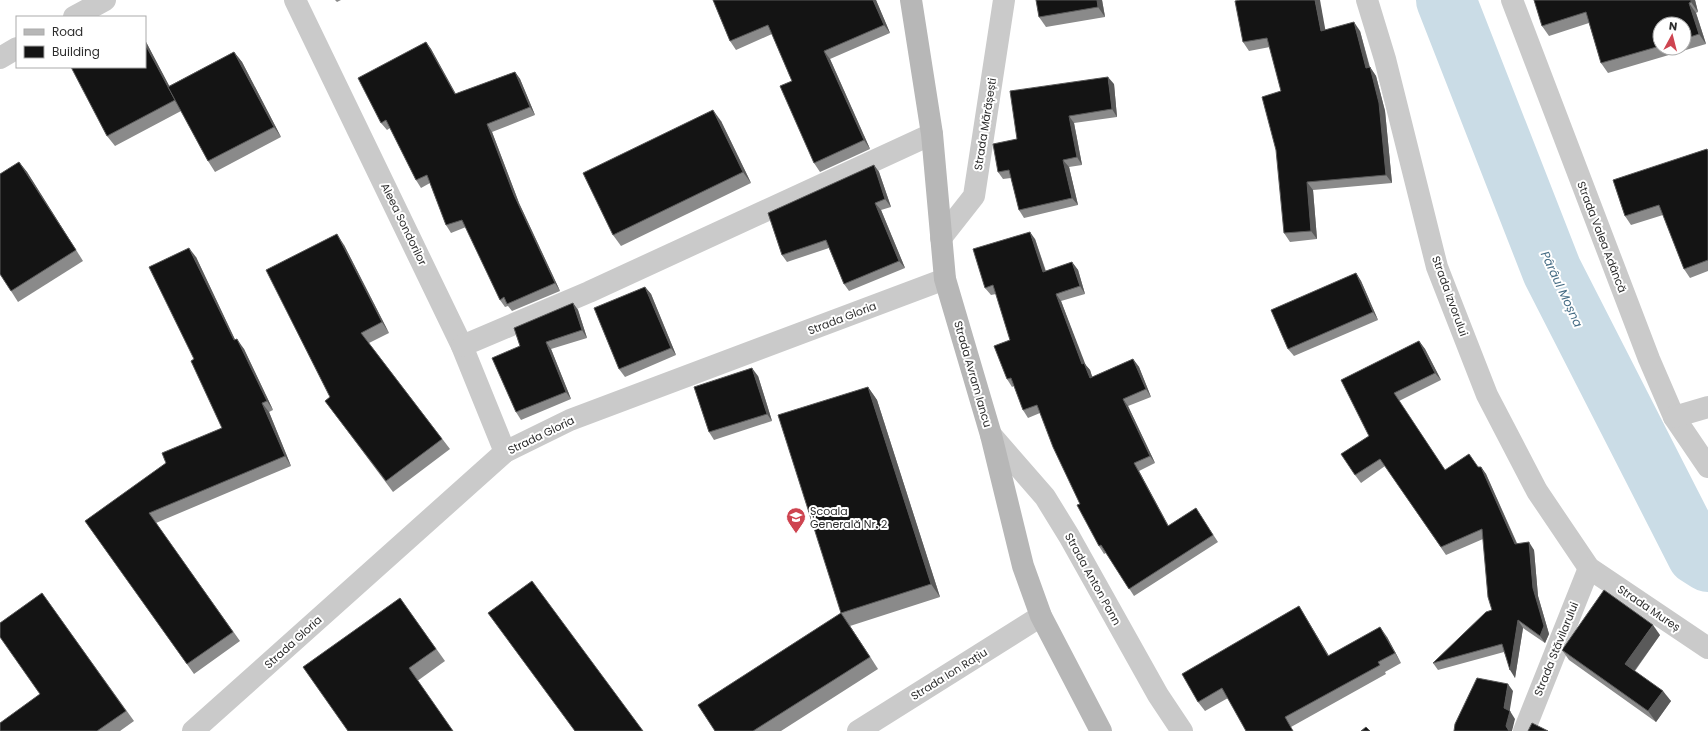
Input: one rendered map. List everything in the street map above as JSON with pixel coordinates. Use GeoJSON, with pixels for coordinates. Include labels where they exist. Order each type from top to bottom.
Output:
{"type":"FeatureCollection","features":[{"type":"Feature","properties":{"kind":"main road","name":"Strada Avram Iancu"},"geometry":{"type":"LineString","coordinates":[[911,0],[932,134],[945,280],[991,435],[1023,566],[1040,616],[1101,731]]}},
{"type":"Feature","properties":{"kind":"street"},"geometry":{"type":"LineString","coordinates":[[76,16],[104,0]]}},
{"type":"Feature","properties":{"kind":"street","name":"Aleea Sondorilor"},"geometry":{"type":"LineString","coordinates":[[295,0],[462,346],[505,452]]}},
{"type":"Feature","properties":{"kind":"street","name":"Strada Mărășești"},"geometry":{"type":"LineString","coordinates":[[942,238],[974,196],[1004,0]]}},
{"type":"Feature","properties":{"kind":"street","name":"Strada Izvorului"},"geometry":{"type":"LineString","coordinates":[[1367,0],[1385,59],[1438,267],[1487,395],[1537,491],[1589,568]]}},
{"type":"Feature","properties":{"kind":"street","name":"Strada Valea Adâncă"},"geometry":{"type":"LineString","coordinates":[[1512,0],[1624,295],[1674,418],[1708,467]]}},
{"type":"Feature","properties":{"kind":"street"},"geometry":{"type":"LineString","coordinates":[[0,58],[16,49]]}},
{"type":"Feature","properties":{"kind":"street"},"geometry":{"type":"LineString","coordinates":[[462,346],[589,292],[932,134]]}},
{"type":"Feature","properties":{"kind":"street","name":"Strada Gloria"},"geometry":{"type":"LineString","coordinates":[[193,731],[505,452],[570,420],[945,280]]}},
{"type":"Feature","properties":{"kind":"street"},"geometry":{"type":"LineString","coordinates":[[1674,418],[1708,407]]}},
{"type":"Feature","properties":{"kind":"street","name":"Strada Anton Pann"},"geometry":{"type":"LineString","coordinates":[[991,435],[1045,496],[1158,695],[1182,731]]}},
{"type":"Feature","properties":{"kind":"street","name":"Strada Mureș"},"geometry":{"type":"LineString","coordinates":[[1589,568],[1708,648]]}},
{"type":"Feature","properties":{"kind":"street","name":"Strada Stăvilarului"},"geometry":{"type":"LineString","coordinates":[[1524,731],[1589,568]]}},
{"type":"Feature","properties":{"kind":"street","name":"Strada Ion Rațiu"},"geometry":{"type":"LineString","coordinates":[[858,731],[1040,616]]}},
{"type":"Feature","properties":{"kind":"building"},"geometry":{"type":"Polygon","coordinates":[[[713,0],[873,0],[884,25],[824,51],[864,140],[814,163],[780,86],[792,81],[768,25],[730,41],[713,0]]]}},
{"type":"Feature","properties":{"kind":"building"},"geometry":{"type":"Polygon","coordinates":[[[1036,0],[1097,0],[1098,7],[1039,17],[1036,0]]]}},
{"type":"Feature","properties":{"kind":"building"},"geometry":{"type":"Polygon","coordinates":[[[1315,0],[1321,31],[1354,22],[1366,68],[1370,67],[1379,103],[1386,175],[1307,182],[1311,231],[1284,233],[1276,150],[1262,97],[1281,91],[1267,38],[1243,42],[1235,1],[1315,0]]]}},
{"type":"Feature","properties":{"kind":"building"},"geometry":{"type":"Polygon","coordinates":[[[1534,0],[1691,0],[1689,3],[1699,34],[1692,36],[1692,16],[1652,16],[1652,48],[1601,63],[1586,12],[1542,26],[1534,0]]]}},
{"type":"Feature","properties":{"kind":"building"},"geometry":{"type":"Polygon","coordinates":[[[426,42],[455,94],[515,72],[530,107],[487,124],[514,195],[555,283],[507,304],[504,297],[500,300],[462,220],[446,225],[427,175],[416,180],[386,120],[381,123],[358,78],[426,42]]]}},
{"type":"Feature","properties":{"kind":"building"},"geometry":{"type":"Polygon","coordinates":[[[146,46],[175,100],[107,136],[72,68],[146,68],[146,46]]]}},
{"type":"Feature","properties":{"kind":"building"},"geometry":{"type":"Polygon","coordinates":[[[234,52],[274,127],[208,161],[168,87],[234,52]]]}},
{"type":"Feature","properties":{"kind":"building"},"geometry":{"type":"Polygon","coordinates":[[[1108,77],[1112,109],[1069,116],[1077,157],[1063,160],[1072,198],[1019,210],[1009,170],[998,172],[993,144],[1017,139],[1010,91],[1108,77]]]}},
{"type":"Feature","properties":{"kind":"building"},"geometry":{"type":"Polygon","coordinates":[[[713,110],[743,172],[613,235],[583,173],[713,110]]]}},
{"type":"Feature","properties":{"kind":"building"},"geometry":{"type":"Polygon","coordinates":[[[1707,149],[1708,260],[1684,269],[1659,205],[1625,216],[1613,180],[1707,149]]]}},
{"type":"Feature","properties":{"kind":"building"},"geometry":{"type":"Polygon","coordinates":[[[19,162],[76,250],[11,291],[0,274],[0,174],[19,162]]]}},
{"type":"Feature","properties":{"kind":"building"},"geometry":{"type":"Polygon","coordinates":[[[874,165],[885,199],[875,203],[899,261],[844,284],[826,240],[782,255],[768,213],[874,165]]]}},
{"type":"Feature","properties":{"kind":"building"},"geometry":{"type":"Polygon","coordinates":[[[1030,232],[1043,272],[1072,262],[1080,286],[1056,294],[1082,364],[1084,363],[1090,378],[1133,359],[1146,389],[1123,399],[1150,456],[1134,463],[1168,526],[1196,508],[1213,535],[1129,589],[1101,545],[1099,546],[1077,505],[1080,504],[1053,447],[1037,405],[1023,410],[1011,378],[1007,379],[994,346],[1010,340],[993,285],[985,288],[973,249],[1030,232]]]}},
{"type":"Feature","properties":{"kind":"building"},"geometry":{"type":"Polygon","coordinates":[[[337,234],[382,322],[361,333],[442,439],[386,481],[325,401],[330,397],[266,270],[337,234]]]}},
{"type":"Feature","properties":{"kind":"building"},"geometry":{"type":"Polygon","coordinates":[[[189,248],[234,340],[237,339],[267,401],[262,403],[285,456],[149,513],[233,632],[187,664],[85,521],[166,463],[162,453],[222,428],[191,361],[194,359],[149,267],[189,248]]]}},
{"type":"Feature","properties":{"kind":"building"},"geometry":{"type":"Polygon","coordinates":[[[1356,273],[1373,312],[1288,349],[1271,310],[1356,273]]]}},
{"type":"Feature","properties":{"kind":"building"},"geometry":{"type":"Polygon","coordinates":[[[645,287],[671,348],[619,369],[594,308],[645,287]]]}},
{"type":"Feature","properties":{"kind":"building"},"geometry":{"type":"Polygon","coordinates":[[[573,303],[582,330],[546,342],[566,392],[516,412],[492,358],[520,346],[514,328],[573,303]]]}},
{"type":"Feature","properties":{"kind":"building"},"geometry":{"type":"Polygon","coordinates":[[[1419,341],[1435,373],[1394,393],[1445,470],[1469,454],[1478,467],[1481,467],[1515,544],[1529,542],[1533,588],[1544,626],[1540,636],[1518,620],[1510,670],[1502,644],[1433,663],[1486,612],[1492,610],[1488,597],[1482,529],[1441,547],[1380,459],[1355,475],[1341,454],[1369,436],[1341,380],[1419,341]]]}},
{"type":"Feature","properties":{"kind":"building"},"geometry":{"type":"Polygon","coordinates":[[[752,368],[767,414],[709,432],[694,387],[752,368]]]}},
{"type":"Feature","properties":{"kind":"building"},"geometry":{"type":"Polygon","coordinates":[[[868,387],[931,584],[841,613],[778,415],[868,387]]]}},
{"type":"Feature","properties":{"kind":"building"},"geometry":{"type":"Polygon","coordinates":[[[532,581],[643,731],[575,731],[488,613],[532,581]]]}},
{"type":"Feature","properties":{"kind":"building"},"geometry":{"type":"Polygon","coordinates":[[[1604,590],[1653,625],[1625,664],[1663,691],[1648,711],[1562,650],[1604,590]]]}},
{"type":"Feature","properties":{"kind":"building"},"geometry":{"type":"Polygon","coordinates":[[[42,593],[126,711],[97,731],[0,731],[0,723],[40,694],[0,637],[0,623],[42,593]]]}},
{"type":"Feature","properties":{"kind":"building"},"geometry":{"type":"Polygon","coordinates":[[[400,598],[436,649],[409,668],[453,731],[348,731],[303,667],[400,598]]]}},
{"type":"Feature","properties":{"kind":"building"},"geometry":{"type":"Polygon","coordinates":[[[1299,606],[1328,656],[1380,627],[1395,653],[1378,662],[1380,665],[1285,717],[1293,731],[1246,731],[1222,688],[1198,702],[1182,674],[1299,606]]]}},
{"type":"Feature","properties":{"kind":"building"},"geometry":{"type":"Polygon","coordinates":[[[841,613],[870,657],[753,731],[715,731],[698,705],[841,613]]]}},
{"type":"Feature","properties":{"kind":"building"},"geometry":{"type":"Polygon","coordinates":[[[1477,678],[1508,684],[1504,708],[1510,711],[1506,726],[1509,731],[1454,731],[1455,724],[1477,678]]]}},
{"type":"Feature","properties":{"kind":"building"},"geometry":{"type":"Polygon","coordinates":[[[1532,723],[1548,731],[1528,731],[1532,723]]]}},
{"type":"Feature","properties":{"kind":"building"},"geometry":{"type":"Polygon","coordinates":[[[1366,727],[1370,731],[1361,731],[1366,727]]]}},
{"type":"Feature","properties":{"kind":"waterway","name":"Pârâul Moșna"},"geometry":{"type":"LineString","coordinates":[[1446,0],[1552,271],[1697,555],[1708,562]]}},
{"type":"Feature","properties":{"kind":"place","name":"Școala Generală Nr. 2"},"geometry":{"type":"Point","coordinates":[796,534]}}]}
